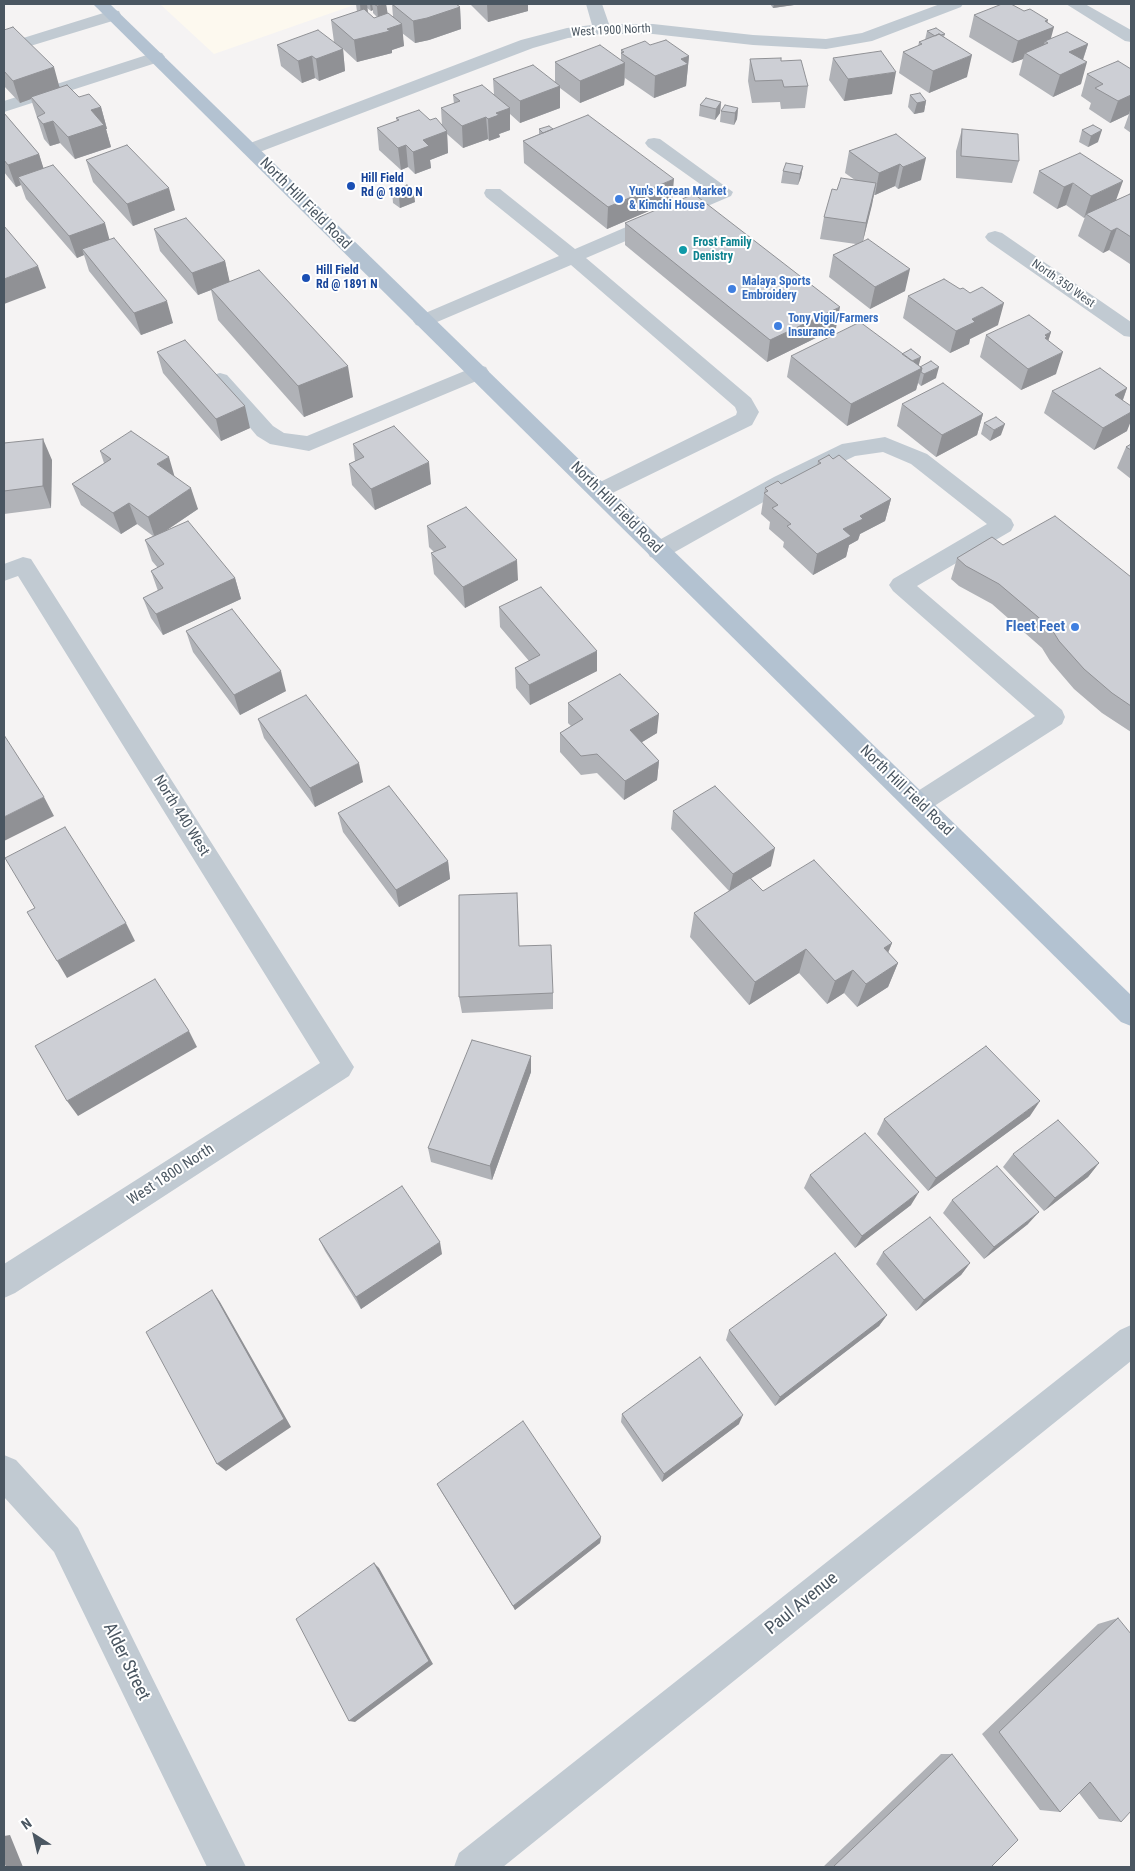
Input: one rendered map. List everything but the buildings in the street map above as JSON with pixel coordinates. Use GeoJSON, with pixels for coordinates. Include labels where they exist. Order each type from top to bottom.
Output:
{"type":"FeatureCollection","features":[{"type":"Feature","properties":{"kind":"main road","name":"North Hill Field Road"},"geometry":{"type":"LineString","coordinates":[[103,7],[156,57],[423,322],[479,372],[658,551],[919,803],[1131,1013]]}},
{"type":"Feature","properties":{"kind":"street"},"geometry":{"type":"LineString","coordinates":[[594,4],[602,29]]}},
{"type":"Feature","properties":{"kind":"street","name":"West 1900 North"},"geometry":{"type":"LineString","coordinates":[[250,150],[527,44],[567,33],[602,29],[653,28],[753,40],[826,44],[866,37],[955,4]]}},
{"type":"Feature","properties":{"kind":"street"},"geometry":{"type":"LineString","coordinates":[[1074,4],[1131,36]]}},
{"type":"Feature","properties":{"kind":"street"},"geometry":{"type":"LineString","coordinates":[[22,26],[103,7]]}},
{"type":"Feature","properties":{"kind":"street"},"geometry":{"type":"LineString","coordinates":[[4,49],[103,7]]}},
{"type":"Feature","properties":{"kind":"street"},"geometry":{"type":"LineString","coordinates":[[4,107],[156,57]]}},
{"type":"Feature","properties":{"kind":"street"},"geometry":{"type":"LineString","coordinates":[[423,322],[724,192],[654,142]]}},
{"type":"Feature","properties":{"kind":"street"},"geometry":{"type":"LineString","coordinates":[[493,193],[573,257],[744,403],[748,412],[744,420],[600,491]]}},
{"type":"Feature","properties":{"kind":"street","name":"North 350 West"},"geometry":{"type":"LineString","coordinates":[[995,237],[1131,331]]}},
{"type":"Feature","properties":{"kind":"street"},"geometry":{"type":"LineString","coordinates":[[204,362],[265,431],[278,439],[309,444],[479,372]]}},
{"type":"Feature","properties":{"kind":"street"},"geometry":{"type":"LineString","coordinates":[[658,551],[782,482],[850,449],[885,444],[919,459],[1003,525],[901,585],[1054,717],[919,803]]}},
{"type":"Feature","properties":{"kind":"street","name":"North 440 West"},"geometry":{"type":"LineString","coordinates":[[14,569],[339,1067]]}},
{"type":"Feature","properties":{"kind":"street","name":"West 1800 North"},"geometry":{"type":"LineString","coordinates":[[4,1282],[339,1067]]}},
{"type":"Feature","properties":{"kind":"street","name":"Paul Avenue"},"geometry":{"type":"LineString","coordinates":[[473,1867],[1131,1341]]}},
{"type":"Feature","properties":{"kind":"street","name":"Alder Street"},"geometry":{"type":"LineString","coordinates":[[4,1472],[66,1540],[227,1867]]}},
{"type":"Feature","properties":{"kind":"shaded area"},"geometry":{"type":"Polygon","coordinates":[[[160,4],[357,4],[214,54],[160,4]]]}},
{"type":"Feature","properties":{"kind":"place","name":"Hill Field Rd @ 1890 N"},"geometry":{"type":"Point","coordinates":[351,186]}},
{"type":"Feature","properties":{"kind":"place","name":"Yun's Korean Market & Kimchi House"},"geometry":{"type":"Point","coordinates":[619,199]}},
{"type":"Feature","properties":{"kind":"place","name":"Frost Family Denistry"},"geometry":{"type":"Point","coordinates":[683,250]}},
{"type":"Feature","properties":{"kind":"place","name":"Hill Field Rd @ 1891 N"},"geometry":{"type":"Point","coordinates":[306,278]}},
{"type":"Feature","properties":{"kind":"place","name":"Malaya Sports Embroidery"},"geometry":{"type":"Point","coordinates":[732,289]}},
{"type":"Feature","properties":{"kind":"place","name":"Tony Vigil/Farmers Insurance"},"geometry":{"type":"Point","coordinates":[778,326]}},
{"type":"Feature","properties":{"kind":"place","name":"Fleet Feet"},"geometry":{"type":"Point","coordinates":[1075,627]}}]}
